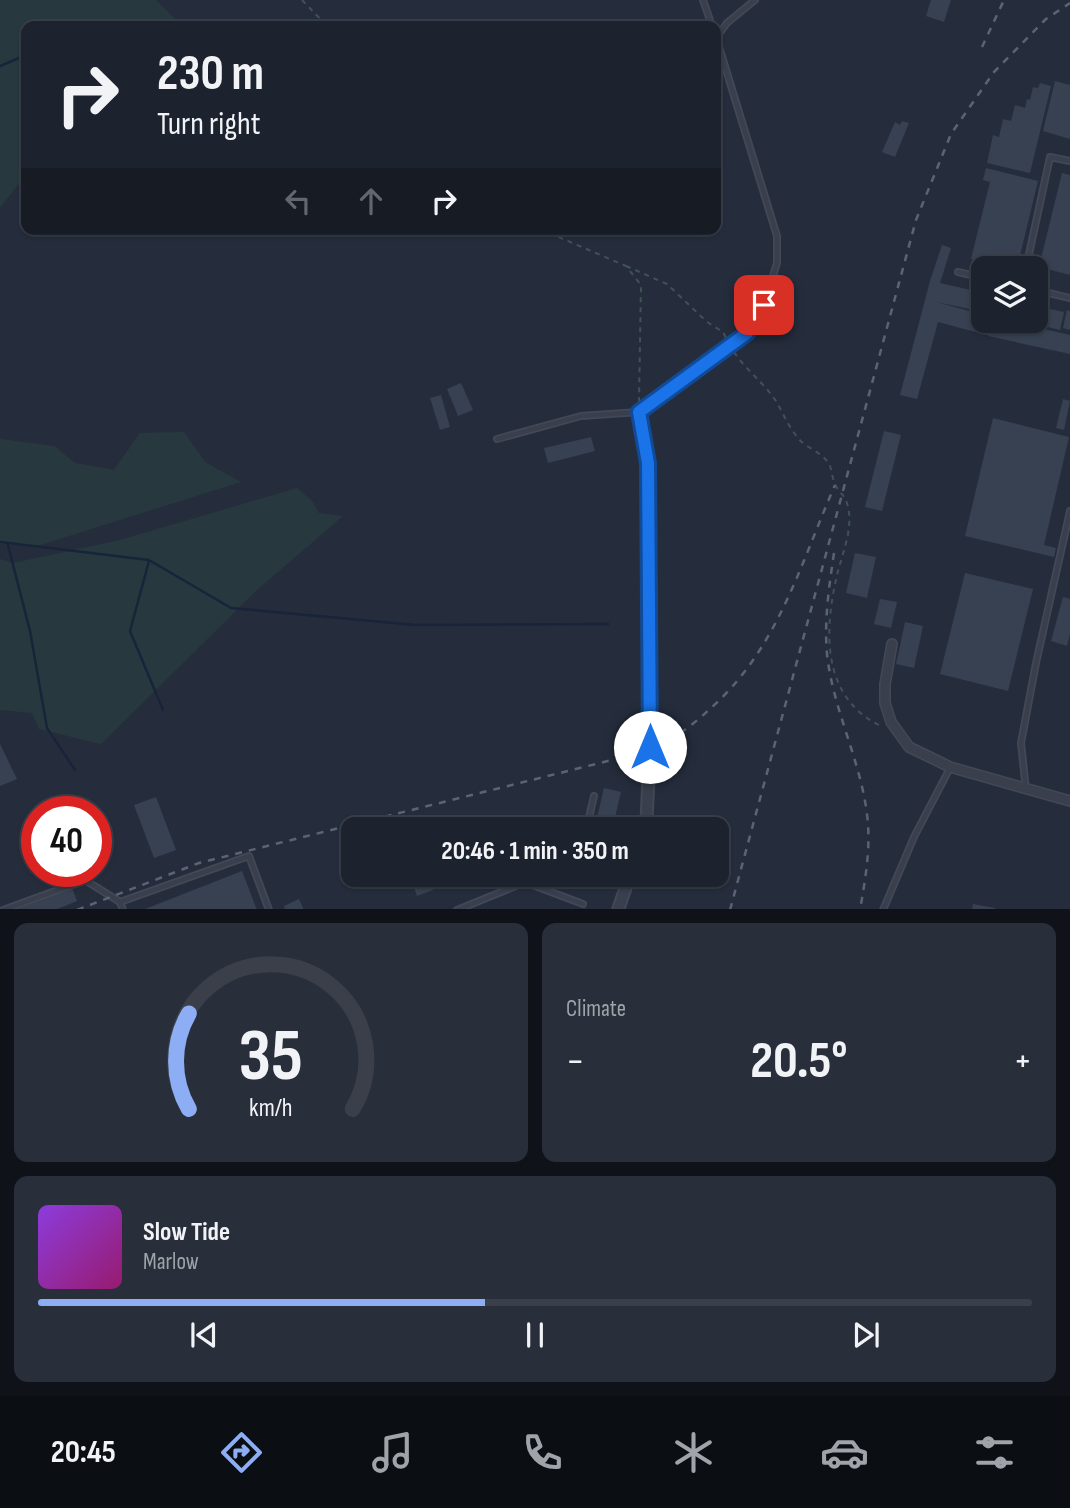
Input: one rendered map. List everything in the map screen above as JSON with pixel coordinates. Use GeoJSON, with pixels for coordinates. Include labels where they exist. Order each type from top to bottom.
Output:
{"type":"FeatureCollection","features":[{"type":"Feature","properties":{"kind":"street"},"geometry":{"type":"LineString","coordinates":[[639,412],[648,463],[650,747],[647,817]]}},
{"type":"Feature","properties":{"kind":"street"},"geometry":{"type":"LineString","coordinates":[[892,645],[885,684],[885,703],[898,734],[909,747],[950,767],[1070,802]]}},
{"type":"Feature","properties":{"kind":"street"},"geometry":{"type":"LineString","coordinates":[[618,909],[626,887]]}},
{"type":"Feature","properties":{"kind":"lane"},"geometry":{"type":"LineString","coordinates":[[703,0],[710,21]]}},
{"type":"Feature","properties":{"kind":"lane"},"geometry":{"type":"LineString","coordinates":[[721,31],[755,0]]}},
{"type":"Feature","properties":{"kind":"lane"},"geometry":{"type":"LineString","coordinates":[[497,439],[581,416],[639,412],[747,333],[764,305],[777,263],[777,236],[721,53]]}},
{"type":"Feature","properties":{"kind":"lane"},"geometry":{"type":"LineString","coordinates":[[1029,256],[1050,157],[1070,161]]}},
{"type":"Feature","properties":{"kind":"lane"},"geometry":{"type":"LineString","coordinates":[[958,272],[971,275]]}},
{"type":"Feature","properties":{"kind":"lane"},"geometry":{"type":"LineString","coordinates":[[1048,293],[1070,298]]}},
{"type":"Feature","properties":{"kind":"lane"},"geometry":{"type":"LineString","coordinates":[[1026,791],[1021,743],[1070,511]]}},
{"type":"Feature","properties":{"kind":"lane"},"geometry":{"type":"LineString","coordinates":[[883,909],[914,837],[950,767]]}},
{"type":"Feature","properties":{"kind":"lane"},"geometry":{"type":"LineString","coordinates":[[589,817],[594,796]]}},
{"type":"Feature","properties":{"kind":"lane"},"geometry":{"type":"LineString","coordinates":[[120,902],[249,856],[270,909]]}},
{"type":"Feature","properties":{"kind":"lane"},"geometry":{"type":"LineString","coordinates":[[3,909],[85,880],[120,902],[122,909]]}},
{"type":"Feature","properties":{"kind":"lane"},"geometry":{"type":"LineString","coordinates":[[457,909],[515,887]]}},
{"type":"Feature","properties":{"kind":"lane"},"geometry":{"type":"LineString","coordinates":[[537,887],[583,904]]}},
{"type":"Feature","properties":{"kind":"path"},"geometry":{"type":"LineString","coordinates":[[302,0],[322,21]]}},
{"type":"Feature","properties":{"kind":"path"},"geometry":{"type":"LineString","coordinates":[[554,235],[667,284],[707,322],[723,332],[743,365],[775,400],[799,440],[826,460],[835,485],[847,501],[851,520],[832,597],[831,652],[835,677],[841,691],[870,721],[898,734]]}},
{"type":"Feature","properties":{"kind":"path"},"geometry":{"type":"LineString","coordinates":[[626,265],[640,285],[639,412]]}},
{"type":"Feature","properties":{"kind":"shaded area"},"geometry":{"type":"Polygon","coordinates":[[[0,0],[156,0],[177,21],[21,21],[21,181],[0,208],[0,0]]]}},
{"type":"Feature","properties":{"kind":"shaded area"},"geometry":{"type":"Polygon","coordinates":[[[184,432],[205,462],[241,482],[37,546],[0,544],[0,439],[54,446],[75,463],[114,470],[140,433],[184,432]]]}},
{"type":"Feature","properties":{"kind":"shaded area"},"geometry":{"type":"Polygon","coordinates":[[[297,488],[313,502],[319,513],[343,516],[258,589],[101,744],[39,729],[32,713],[0,710],[0,559],[13,563],[120,540],[297,488]]]}},
{"type":"Feature","properties":{"kind":"building"},"geometry":{"type":"Polygon","coordinates":[[[931,0],[951,0],[944,22],[926,16],[931,0]]]}},
{"type":"Feature","properties":{"kind":"building"},"geometry":{"type":"Polygon","coordinates":[[[1055,81],[1070,85],[1070,139],[1043,131],[1055,81]]]}},
{"type":"Feature","properties":{"kind":"building"},"geometry":{"type":"Polygon","coordinates":[[[1040,83],[1051,86],[1030,173],[987,163],[993,135],[999,137],[1003,119],[1011,121],[1015,105],[1025,108],[1033,87],[1038,88],[1040,83]]]}},
{"type":"Feature","properties":{"kind":"building"},"geometry":{"type":"Polygon","coordinates":[[[902,121],[909,123],[895,157],[882,152],[895,122],[900,125],[902,121]]]}},
{"type":"Feature","properties":{"kind":"building"},"geometry":{"type":"Polygon","coordinates":[[[986,168],[1038,181],[1020,256],[972,256],[990,182],[983,180],[986,168]]]}},
{"type":"Feature","properties":{"kind":"building"},"geometry":{"type":"Polygon","coordinates":[[[1062,173],[1070,175],[1070,275],[1048,269],[1048,256],[1042,256],[1062,173]]]}},
{"type":"Feature","properties":{"kind":"building"},"geometry":{"type":"Polygon","coordinates":[[[942,245],[951,248],[940,283],[971,290],[971,309],[936,302],[971,311],[971,331],[938,322],[917,399],[900,395],[942,245]]]}},
{"type":"Feature","properties":{"kind":"building"},"geometry":{"type":"Polygon","coordinates":[[[1048,309],[1064,312],[1060,330],[1048,327],[1048,309]]]}},
{"type":"Feature","properties":{"kind":"building"},"geometry":{"type":"Polygon","coordinates":[[[1067,310],[1070,311],[1070,330],[1063,328],[1067,310]]]}},
{"type":"Feature","properties":{"kind":"building"},"geometry":{"type":"Polygon","coordinates":[[[1048,330],[1070,335],[1070,354],[988,336],[989,333],[1048,333],[1048,330]]]}},
{"type":"Feature","properties":{"kind":"building"},"geometry":{"type":"Polygon","coordinates":[[[461,383],[473,410],[458,416],[447,389],[461,383]]]}},
{"type":"Feature","properties":{"kind":"building"},"geometry":{"type":"Polygon","coordinates":[[[441,395],[450,427],[440,430],[430,398],[441,395]]]}},
{"type":"Feature","properties":{"kind":"building"},"geometry":{"type":"Polygon","coordinates":[[[1063,399],[1070,401],[1064,430],[1056,428],[1063,399]]]}},
{"type":"Feature","properties":{"kind":"building"},"geometry":{"type":"Polygon","coordinates":[[[993,418],[1069,437],[1044,545],[1056,548],[1054,557],[965,536],[993,418]]]}},
{"type":"Feature","properties":{"kind":"building"},"geometry":{"type":"Polygon","coordinates":[[[884,431],[901,435],[882,511],[865,507],[884,431]]]}},
{"type":"Feature","properties":{"kind":"building"},"geometry":{"type":"Polygon","coordinates":[[[591,437],[595,451],[548,463],[544,448],[591,437]]]}},
{"type":"Feature","properties":{"kind":"building"},"geometry":{"type":"Polygon","coordinates":[[[855,553],[876,557],[867,598],[846,593],[855,553]]]}},
{"type":"Feature","properties":{"kind":"building"},"geometry":{"type":"Polygon","coordinates":[[[965,573],[1033,589],[1008,691],[940,674],[965,573]]]}},
{"type":"Feature","properties":{"kind":"building"},"geometry":{"type":"Polygon","coordinates":[[[1063,597],[1070,599],[1070,634],[1067,646],[1051,641],[1063,597]]]}},
{"type":"Feature","properties":{"kind":"building"},"geometry":{"type":"Polygon","coordinates":[[[880,599],[897,602],[891,628],[874,624],[880,599]]]}},
{"type":"Feature","properties":{"kind":"building"},"geometry":{"type":"Polygon","coordinates":[[[905,622],[923,626],[914,668],[896,664],[905,622]]]}},
{"type":"Feature","properties":{"kind":"building"},"geometry":{"type":"Polygon","coordinates":[[[0,744],[17,779],[0,786],[0,744]]]}},
{"type":"Feature","properties":{"kind":"building"},"geometry":{"type":"Polygon","coordinates":[[[604,788],[621,792],[615,817],[597,817],[604,788]]]}},
{"type":"Feature","properties":{"kind":"building"},"geometry":{"type":"Polygon","coordinates":[[[156,797],[176,850],[154,858],[134,805],[156,797]]]}},
{"type":"Feature","properties":{"kind":"building"},"geometry":{"type":"Polygon","coordinates":[[[242,871],[257,909],[145,909],[242,871]]]}},
{"type":"Feature","properties":{"kind":"building"},"geometry":{"type":"Polygon","coordinates":[[[72,887],[77,901],[57,909],[11,909],[72,887]]]}},
{"type":"Feature","properties":{"kind":"building"},"geometry":{"type":"Polygon","coordinates":[[[414,887],[432,887],[433,890],[417,896],[414,887]]]}},
{"type":"Feature","properties":{"kind":"building"},"geometry":{"type":"Polygon","coordinates":[[[299,899],[304,909],[285,909],[284,906],[299,899]]]}},
{"type":"Feature","properties":{"kind":"building"},"geometry":{"type":"Polygon","coordinates":[[[973,904],[995,908],[995,909],[972,909],[973,904]]]}},
{"type":"Feature","properties":{"kind":"waterway"},"geometry":{"type":"LineString","coordinates":[[0,66],[21,57]]}},
{"type":"Feature","properties":{"kind":"waterway"},"geometry":{"type":"LineString","coordinates":[[0,542],[149,560],[231,608],[415,625],[608,624]]}},
{"type":"Feature","properties":{"kind":"waterway"},"geometry":{"type":"LineString","coordinates":[[8,545],[30,631],[47,728],[75,770]]}},
{"type":"Feature","properties":{"kind":"waterway"},"geometry":{"type":"LineString","coordinates":[[149,561],[130,631],[163,710]]}},
{"type":"Feature","properties":{"kind":"railway"},"geometry":{"type":"LineString","coordinates":[[982,47],[1004,0]]}},
{"type":"Feature","properties":{"kind":"railway"},"geometry":{"type":"LineString","coordinates":[[730,909],[916,220],[951,134],[994,72],[1046,19],[1070,3]]}},
{"type":"Feature","properties":{"kind":"railway"},"geometry":{"type":"LineString","coordinates":[[80,909],[199,863],[628,756],[674,737],[711,708],[754,659],[785,604],[835,485]]}},
{"type":"Feature","properties":{"kind":"railway"},"geometry":{"type":"LineString","coordinates":[[834,553],[826,641],[830,676],[861,782],[868,825],[860,909]]}},
{"type":"Feature","properties":{"kind":"route"},"geometry":{"type":"LineString","coordinates":[[650,747],[648,463],[639,412],[747,333],[764,305]]}}]}
